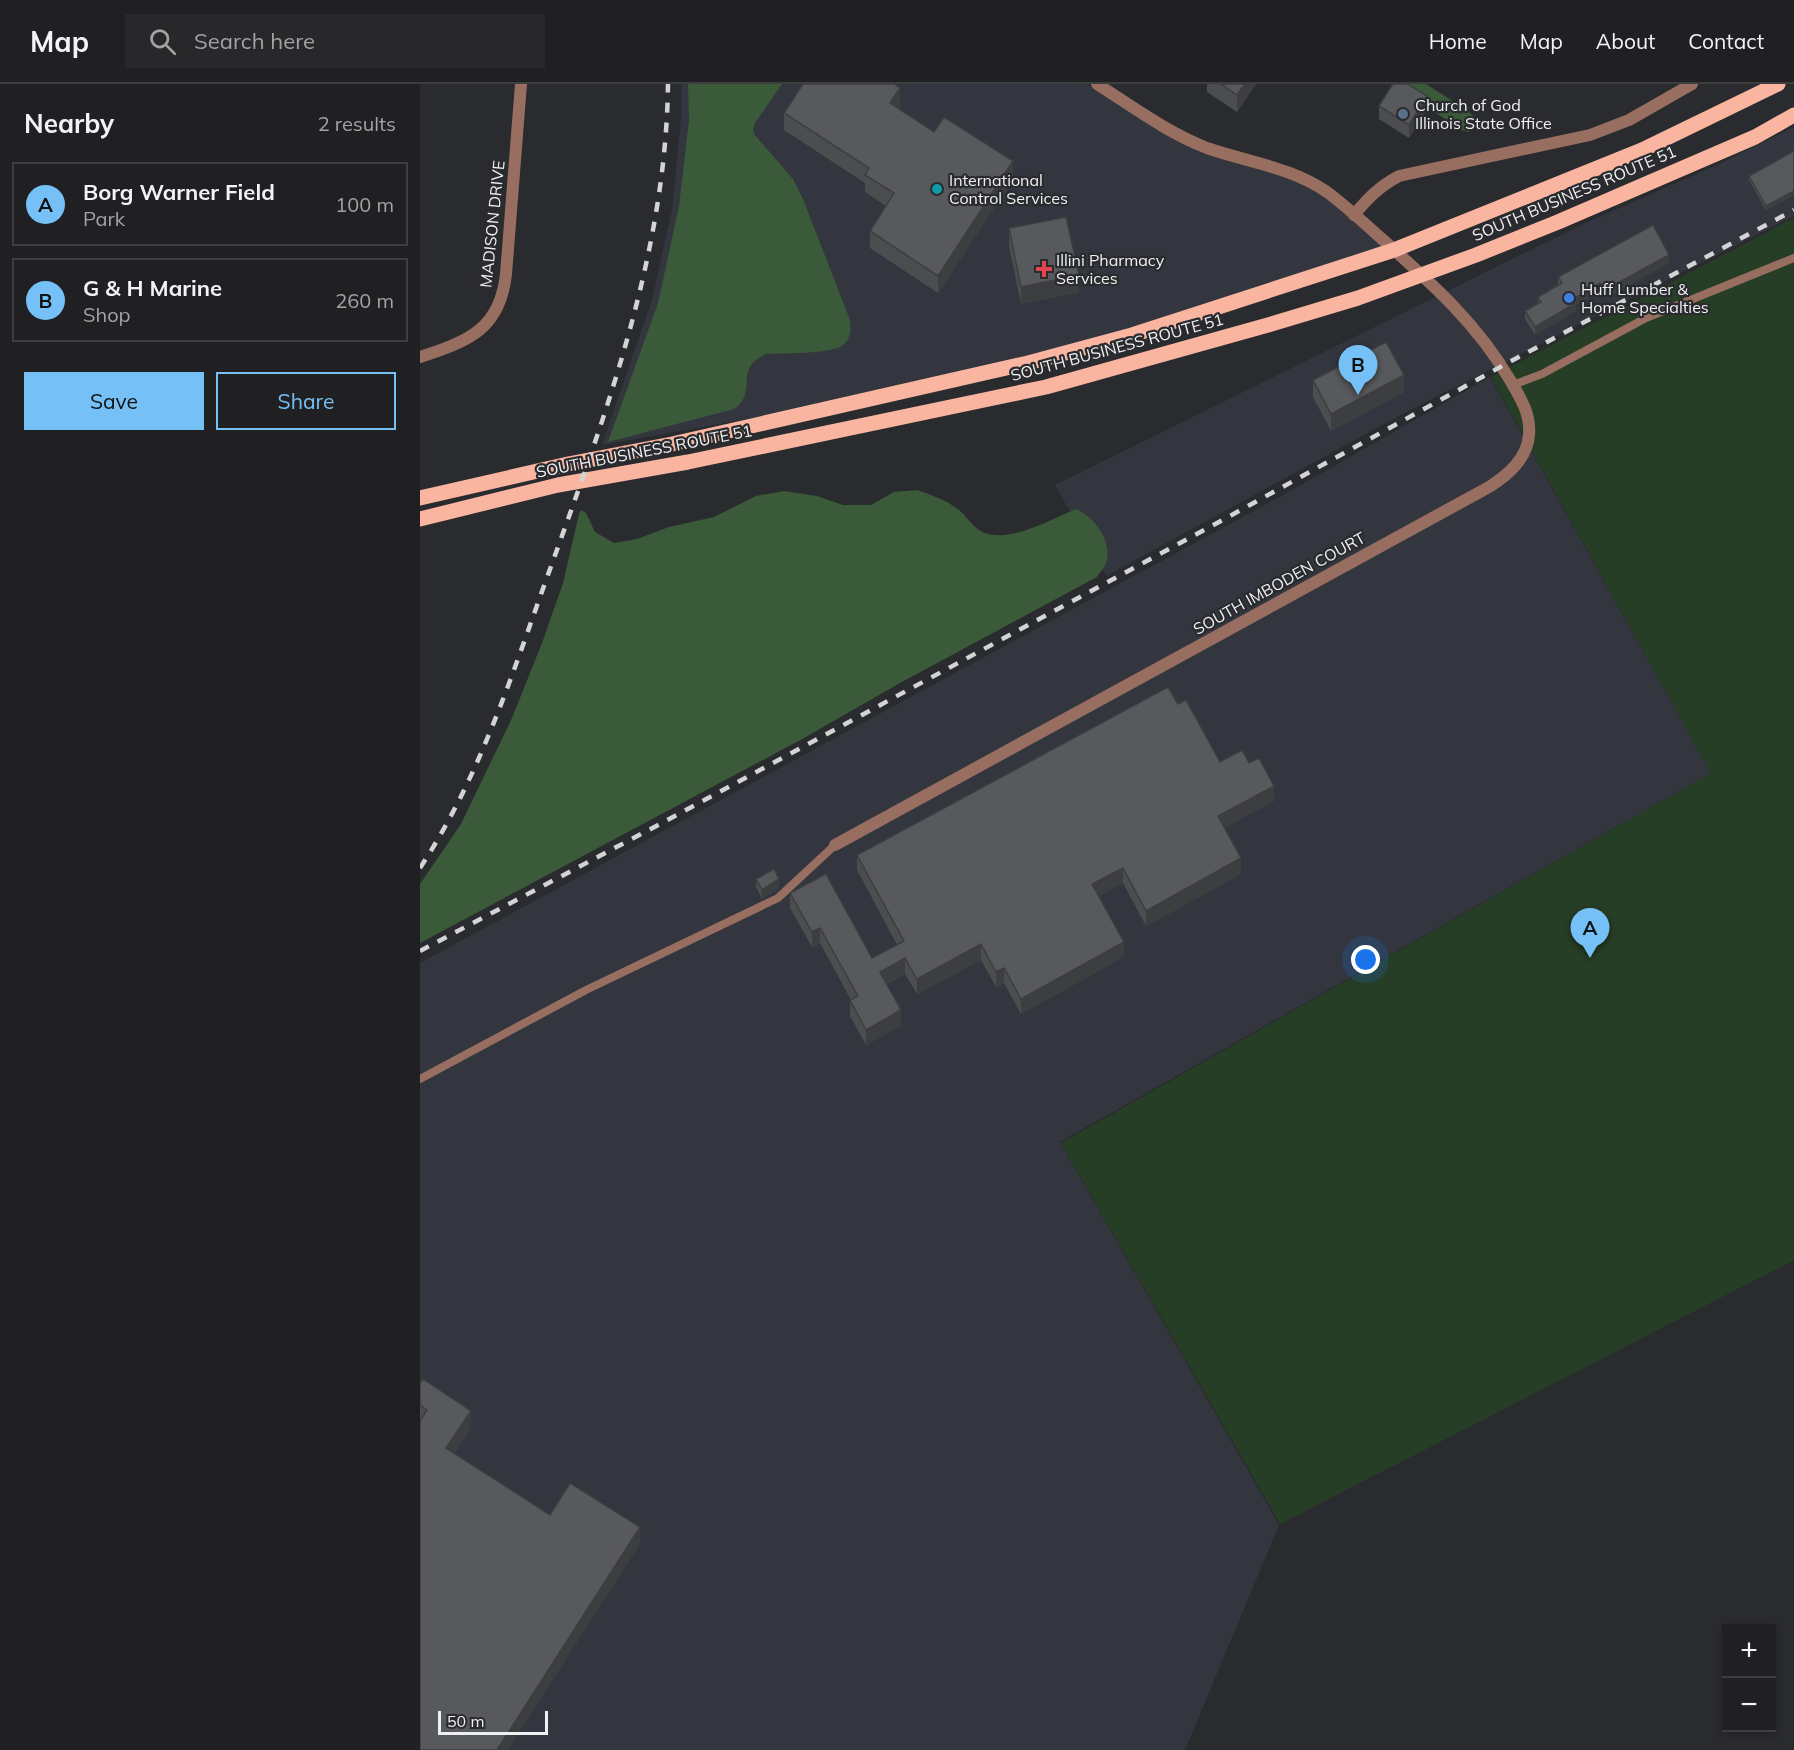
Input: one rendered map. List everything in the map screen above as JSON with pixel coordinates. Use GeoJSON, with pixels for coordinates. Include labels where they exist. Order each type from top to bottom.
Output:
{"type":"FeatureCollection","features":[{"type":"Feature","properties":{"kind":"main road","name":"SOUTH BUSINESS ROUTE 51"},"geometry":{"type":"LineString","coordinates":[[420,498],[568,464],[672,444],[1028,363],[1132,335],[1394,249],[1642,150],[1778,84]]}},
{"type":"Feature","properties":{"kind":"main road","name":"SOUTH BUSINESS ROUTE 51"},"geometry":{"type":"LineString","coordinates":[[420,519],[558,484],[688,462],[1046,387],[1268,325],[1358,298],[1558,222],[1755,137],[1794,115]]}},
{"type":"Feature","properties":{"kind":"street","name":"MADISON DRIVE"},"geometry":{"type":"LineString","coordinates":[[420,357],[455,345],[477,333],[490,319],[500,302],[506,274],[521,84]]}},
{"type":"Feature","properties":{"kind":"street","name":"SOUTH IMBODEN COURT"},"geometry":{"type":"LineString","coordinates":[[835,845],[1505,476],[1517,464],[1526,449],[1529,435],[1528,418],[1522,400],[1492,351],[1470,322],[1394,249],[1326,192],[1300,177],[1208,148],[1181,136],[1097,84]]}},
{"type":"Feature","properties":{"kind":"street"},"geometry":{"type":"LineString","coordinates":[[1354,215],[1371,194],[1400,176],[1590,135],[1629,120],[1687,85]]}},
{"type":"Feature","properties":{"kind":"lane"},"geometry":{"type":"LineString","coordinates":[[1513,385],[1542,374],[1646,318],[1794,258]]}},
{"type":"Feature","properties":{"kind":"lane"},"geometry":{"type":"LineString","coordinates":[[420,1079],[586,990],[770,902],[790,887],[818,858],[835,845]]}},
{"type":"Feature","properties":{"kind":"shaded area"},"geometry":{"type":"Polygon","coordinates":[[[681,84],[1087,84],[1146,122],[1304,185],[1329,199],[1386,248],[1141,326],[1007,361],[807,408],[602,445],[651,303],[672,210],[681,118],[681,84]]]}},
{"type":"Feature","properties":{"kind":"shaded area"},"geometry":{"type":"Polygon","coordinates":[[[1794,127],[1794,216],[1410,410],[1106,576],[1055,485],[1583,224],[1719,164],[1794,127]]]}},
{"type":"Feature","properties":{"kind":"shaded area"},"geometry":{"type":"Polygon","coordinates":[[[1490,377],[1711,773],[1060,1142],[1279,1525],[1185,1750],[420,1750],[420,963],[1285,494],[1490,377]]]}},
{"type":"Feature","properties":{"kind":"green space"},"geometry":{"type":"Polygon","coordinates":[[[688,84],[782,84],[755,123],[754,134],[793,179],[803,199],[850,320],[850,334],[845,344],[836,349],[766,354],[756,360],[750,367],[745,395],[734,409],[608,442],[658,303],[679,206],[689,120],[688,84]]]}},
{"type":"Feature","properties":{"kind":"green space"},"geometry":{"type":"Polygon","coordinates":[[[1394,84],[1426,84],[1467,110],[1476,119],[1476,128],[1469,132],[1461,130],[1394,84]]]}},
{"type":"Feature","properties":{"kind":"green space"},"geometry":{"type":"Polygon","coordinates":[[[1794,218],[1794,1260],[1280,1524],[1061,1143],[1711,773],[1491,377],[1794,218]]]}},
{"type":"Feature","properties":{"kind":"green space"},"geometry":{"type":"Polygon","coordinates":[[[917,490],[949,503],[979,530],[989,534],[1001,535],[1028,530],[1076,509],[1095,523],[1104,537],[1108,552],[1106,562],[1097,577],[900,683],[804,738],[420,943],[420,884],[461,824],[512,718],[563,583],[581,510],[586,513],[595,532],[614,543],[637,539],[669,527],[714,517],[756,496],[784,491],[817,496],[843,505],[871,505],[894,492],[917,490]]]}},
{"type":"Feature","properties":{"kind":"building","name":"International Control Services"},"geometry":{"type":"Polygon","coordinates":[[[803,84],[894,84],[900,88],[890,103],[934,132],[944,117],[1013,161],[938,276],[870,231],[894,193],[865,175],[869,168],[784,113],[803,84]]]}},
{"type":"Feature","properties":{"kind":"building"},"geometry":{"type":"Polygon","coordinates":[[[1221,84],[1245,84],[1237,95],[1221,84]]]}},
{"type":"Feature","properties":{"kind":"building"},"geometry":{"type":"Polygon","coordinates":[[[1393,84],[1408,84],[1427,96],[1409,125],[1379,106],[1393,84]]]}},
{"type":"Feature","properties":{"kind":"building"},"geometry":{"type":"Polygon","coordinates":[[[1794,151],[1794,191],[1766,206],[1749,176],[1794,151]]]}},
{"type":"Feature","properties":{"kind":"building","name":"Illini Pharmacy Services"},"geometry":{"type":"Polygon","coordinates":[[[1066,217],[1079,275],[1021,287],[1009,228],[1066,217]]]}},
{"type":"Feature","properties":{"kind":"building"},"geometry":{"type":"Polygon","coordinates":[[[1653,225],[1669,255],[1605,290],[1600,283],[1573,299],[1576,303],[1535,327],[1525,311],[1541,302],[1538,297],[1562,283],[1558,277],[1653,225]]]}},
{"type":"Feature","properties":{"kind":"building"},"geometry":{"type":"Polygon","coordinates":[[[1386,342],[1404,375],[1331,414],[1313,380],[1386,342]]]}},
{"type":"Feature","properties":{"kind":"building"},"geometry":{"type":"Polygon","coordinates":[[[1168,687],[1178,704],[1186,700],[1220,762],[1242,750],[1249,763],[1259,758],[1274,786],[1218,816],[1241,858],[1146,911],[1123,868],[1092,884],[1124,942],[1021,999],[1004,968],[996,972],[981,944],[917,979],[905,958],[880,972],[901,1010],[866,1030],[850,1000],[858,996],[820,928],[812,932],[790,893],[826,874],[872,958],[904,941],[857,855],[1168,687]]]}},
{"type":"Feature","properties":{"kind":"building"},"geometry":{"type":"Polygon","coordinates":[[[774,869],[779,879],[762,890],[756,879],[774,869]]]}},
{"type":"Feature","properties":{"kind":"building"},"geometry":{"type":"Polygon","coordinates":[[[423,1379],[471,1411],[446,1448],[550,1515],[570,1483],[640,1527],[497,1750],[420,1750],[420,1421],[427,1410],[420,1405],[420,1383],[423,1379]]]}},
{"type":"Feature","properties":{"kind":"railway"},"geometry":{"type":"LineString","coordinates":[[420,868],[459,800],[491,729],[609,400],[643,275],[656,212],[665,149],[668,84]]}},
{"type":"Feature","properties":{"kind":"railway"},"geometry":{"type":"LineString","coordinates":[[420,951],[660,824],[1219,522],[1502,366],[1794,210]]}},
{"type":"Feature","properties":{"kind":"place","name":"Church of God Illinois State Office"},"geometry":{"type":"Point","coordinates":[1403,114]}},
{"type":"Feature","properties":{"kind":"place","name":"International Control Services"},"geometry":{"type":"Point","coordinates":[937,189]}},
{"type":"Feature","properties":{"kind":"place","name":"Illini Pharmacy Services"},"geometry":{"type":"Point","coordinates":[1044,269]}},
{"type":"Feature","properties":{"kind":"place","name":"Huff Lumber & Home Specialties"},"geometry":{"type":"Point","coordinates":[1569,298]}},
{"type":"Feature","properties":{"kind":"place","name":"G & H Marine"},"geometry":{"type":"Point","coordinates":[1358,395]}},
{"type":"Feature","properties":{"kind":"place","name":"Borg Warner Field"},"geometry":{"type":"Point","coordinates":[1590,958]}}]}
